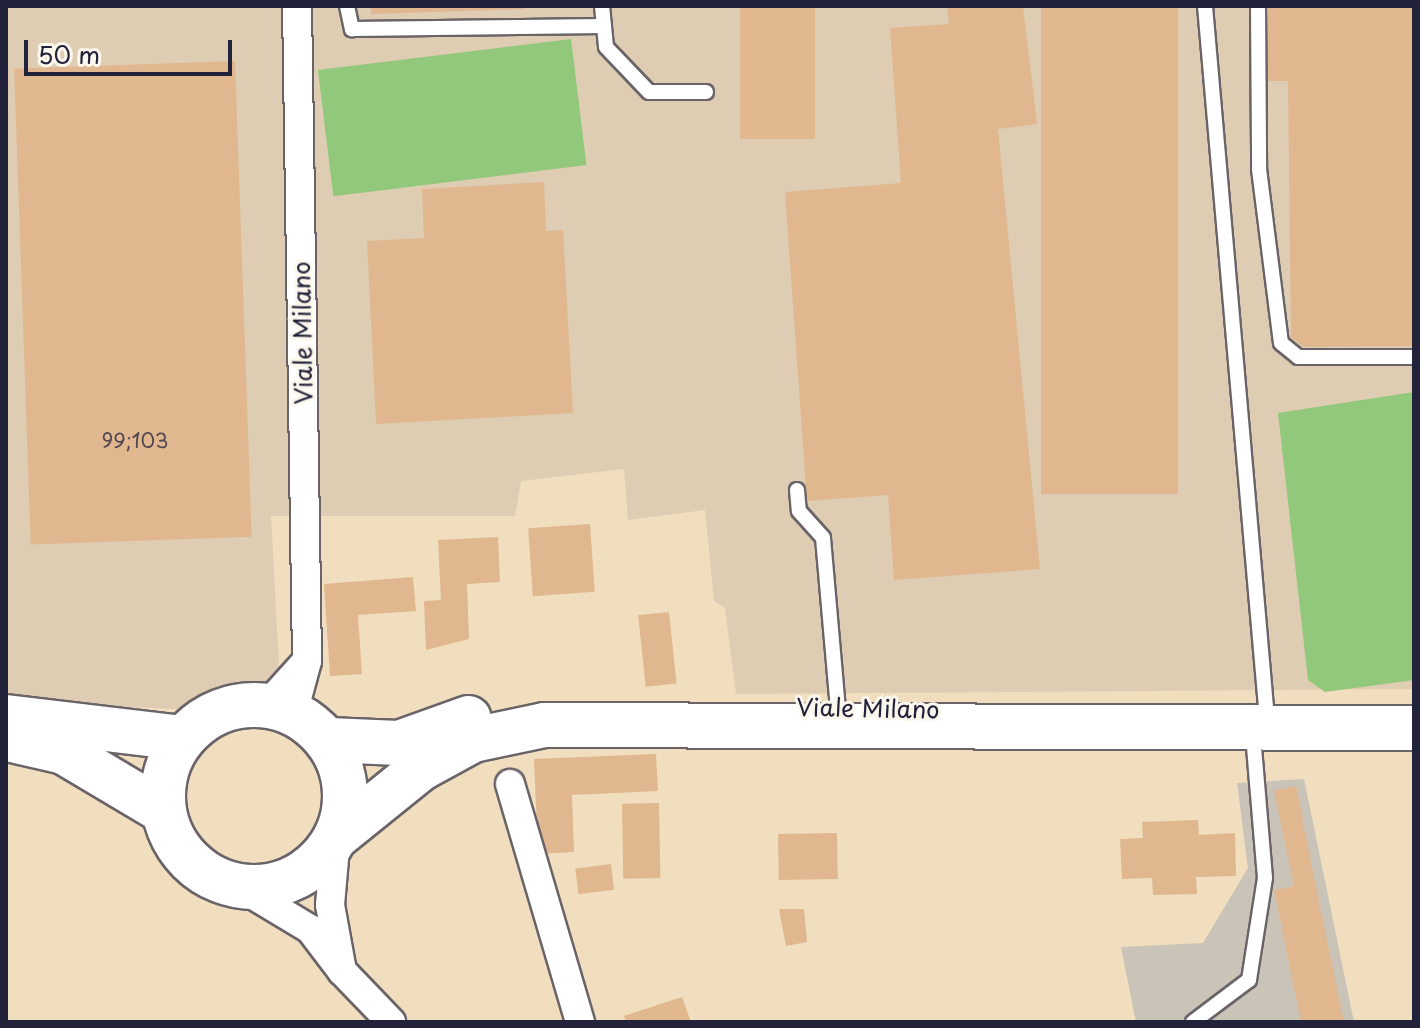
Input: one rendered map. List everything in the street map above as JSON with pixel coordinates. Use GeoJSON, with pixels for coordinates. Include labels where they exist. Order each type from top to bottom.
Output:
{"type":"FeatureCollection","features":[{"type":"Feature","properties":{"kind":"main road","name":"Viale Milano"},"geometry":{"type":"LineString","coordinates":[[329,740],[399,743],[488,712],[565,702],[1259,718],[1414,728]]}},
{"type":"Feature","properties":{"kind":"main road","name":"Viale Milano"},"geometry":{"type":"LineString","coordinates":[[336,837],[420,769],[473,740],[544,725],[1147,730],[1414,703]]}},
{"type":"Feature","properties":{"kind":"main road"},"geometry":{"type":"LineString","coordinates":[[280,709],[329,740],[346,789],[336,837],[296,878],[240,887],[189,862],[163,811],[162,785],[183,738],[206,717],[280,709]]}},
{"type":"Feature","properties":{"kind":"main road"},"geometry":{"type":"LineString","coordinates":[[6,717],[183,738]]}},
{"type":"Feature","properties":{"kind":"main road"},"geometry":{"type":"LineString","coordinates":[[6,739],[64,752],[163,811]]}},
{"type":"Feature","properties":{"kind":"street","name":"Viale Milano"},"geometry":{"type":"LineString","coordinates":[[280,709],[307,661],[297,6]]}},
{"type":"Feature","properties":{"kind":"street"},"geometry":{"type":"LineString","coordinates":[[510,784],[580,1022]]}},
{"type":"Feature","properties":{"kind":"street"},"geometry":{"type":"LineString","coordinates":[[336,837],[329,895],[342,971]]}},
{"type":"Feature","properties":{"kind":"street"},"geometry":{"type":"LineString","coordinates":[[240,887],[310,929],[342,971],[391,1022]]}},
{"type":"Feature","properties":{"kind":"lane"},"geometry":{"type":"LineString","coordinates":[[347,6],[352,29],[604,26]]}},
{"type":"Feature","properties":{"kind":"lane"},"geometry":{"type":"LineString","coordinates":[[602,6],[606,47],[649,92],[706,92]]}},
{"type":"Feature","properties":{"kind":"lane"},"geometry":{"type":"LineString","coordinates":[[1193,1022],[1249,980],[1265,878],[1259,718],[1205,6]]}},
{"type":"Feature","properties":{"kind":"lane"},"geometry":{"type":"LineString","coordinates":[[1258,6],[1259,169],[1281,343],[1298,357],[1414,357]]}},
{"type":"Feature","properties":{"kind":"lane"},"geometry":{"type":"LineString","coordinates":[[797,490],[799,511],[823,538],[838,709]]}},
{"type":"Feature","properties":{"kind":"shaded area"},"geometry":{"type":"Polygon","coordinates":[[[6,6],[1414,6],[1414,689],[736,694],[725,608],[714,601],[705,510],[628,520],[624,469],[521,481],[515,516],[271,516],[280,684],[227,712],[6,700],[6,6]]]}},
{"type":"Feature","properties":{"kind":"shaded area"},"geometry":{"type":"Polygon","coordinates":[[[1304,779],[1354,1022],[1136,1022],[1121,947],[1203,943],[1248,868],[1237,783],[1304,779]]]}},
{"type":"Feature","properties":{"kind":"green space"},"geometry":{"type":"Polygon","coordinates":[[[571,39],[586,165],[333,196],[318,70],[571,39]]]}},
{"type":"Feature","properties":{"kind":"green space"},"geometry":{"type":"Polygon","coordinates":[[[1414,392],[1414,680],[1325,692],[1308,680],[1278,413],[1414,392]]]}},
{"type":"Feature","properties":{"kind":"building"},"geometry":{"type":"Polygon","coordinates":[[[371,6],[524,6],[524,9],[371,14],[371,6]]]}},
{"type":"Feature","properties":{"kind":"building"},"geometry":{"type":"Polygon","coordinates":[[[740,6],[815,6],[815,139],[740,139],[740,6]]]}},
{"type":"Feature","properties":{"kind":"building"},"geometry":{"type":"Polygon","coordinates":[[[947,6],[1023,6],[1037,124],[998,129],[1040,569],[894,580],[888,495],[807,501],[785,192],[901,183],[890,28],[949,24],[947,6]]]}},
{"type":"Feature","properties":{"kind":"building"},"geometry":{"type":"Polygon","coordinates":[[[1041,6],[1178,6],[1178,494],[1041,494],[1041,6]]]}},
{"type":"Feature","properties":{"kind":"building"},"geometry":{"type":"Polygon","coordinates":[[[1267,6],[1414,6],[1414,346],[1304,347],[1291,337],[1288,81],[1267,81],[1267,6]]]}},
{"type":"Feature","properties":{"kind":"building"},"geometry":{"type":"Polygon","coordinates":[[[235,61],[252,537],[31,544],[14,69],[235,61]]]}},
{"type":"Feature","properties":{"kind":"building"},"geometry":{"type":"Polygon","coordinates":[[[544,182],[546,231],[563,230],[573,413],[376,424],[367,241],[424,238],[422,189],[544,182]]]}},
{"type":"Feature","properties":{"kind":"building"},"geometry":{"type":"Polygon","coordinates":[[[590,524],[595,592],[533,596],[528,528],[590,524]]]}},
{"type":"Feature","properties":{"kind":"building"},"geometry":{"type":"Polygon","coordinates":[[[498,537],[500,582],[467,584],[469,639],[426,650],[424,601],[441,600],[438,540],[498,537]]]}},
{"type":"Feature","properties":{"kind":"building"},"geometry":{"type":"Polygon","coordinates":[[[413,577],[416,611],[358,615],[362,674],[330,676],[324,584],[413,577]]]}},
{"type":"Feature","properties":{"kind":"building"},"geometry":{"type":"Polygon","coordinates":[[[669,612],[677,684],[646,687],[638,615],[669,612]]]}},
{"type":"Feature","properties":{"kind":"building"},"geometry":{"type":"Polygon","coordinates":[[[656,754],[658,791],[572,795],[574,852],[538,854],[534,759],[656,754]]]}},
{"type":"Feature","properties":{"kind":"building"},"geometry":{"type":"Polygon","coordinates":[[[1296,786],[1344,1022],[1301,1022],[1274,890],[1294,886],[1274,791],[1296,786]]]}},
{"type":"Feature","properties":{"kind":"building"},"geometry":{"type":"Polygon","coordinates":[[[659,803],[660,878],[623,879],[622,804],[659,803]]]}},
{"type":"Feature","properties":{"kind":"building"},"geometry":{"type":"Polygon","coordinates":[[[1198,820],[1199,835],[1235,833],[1236,876],[1196,877],[1197,894],[1153,895],[1152,878],[1122,879],[1120,839],[1143,838],[1142,822],[1198,820]]]}},
{"type":"Feature","properties":{"kind":"building"},"geometry":{"type":"Polygon","coordinates":[[[837,833],[838,879],[779,880],[778,834],[837,833]]]}},
{"type":"Feature","properties":{"kind":"building"},"geometry":{"type":"Polygon","coordinates":[[[611,864],[614,890],[578,894],[575,868],[611,864]]]}},
{"type":"Feature","properties":{"kind":"building"},"geometry":{"type":"Polygon","coordinates":[[[779,909],[804,909],[807,942],[786,946],[779,909]]]}},
{"type":"Feature","properties":{"kind":"building"},"geometry":{"type":"Polygon","coordinates":[[[682,997],[691,1022],[626,1022],[624,1016],[682,997]]]}}]}
